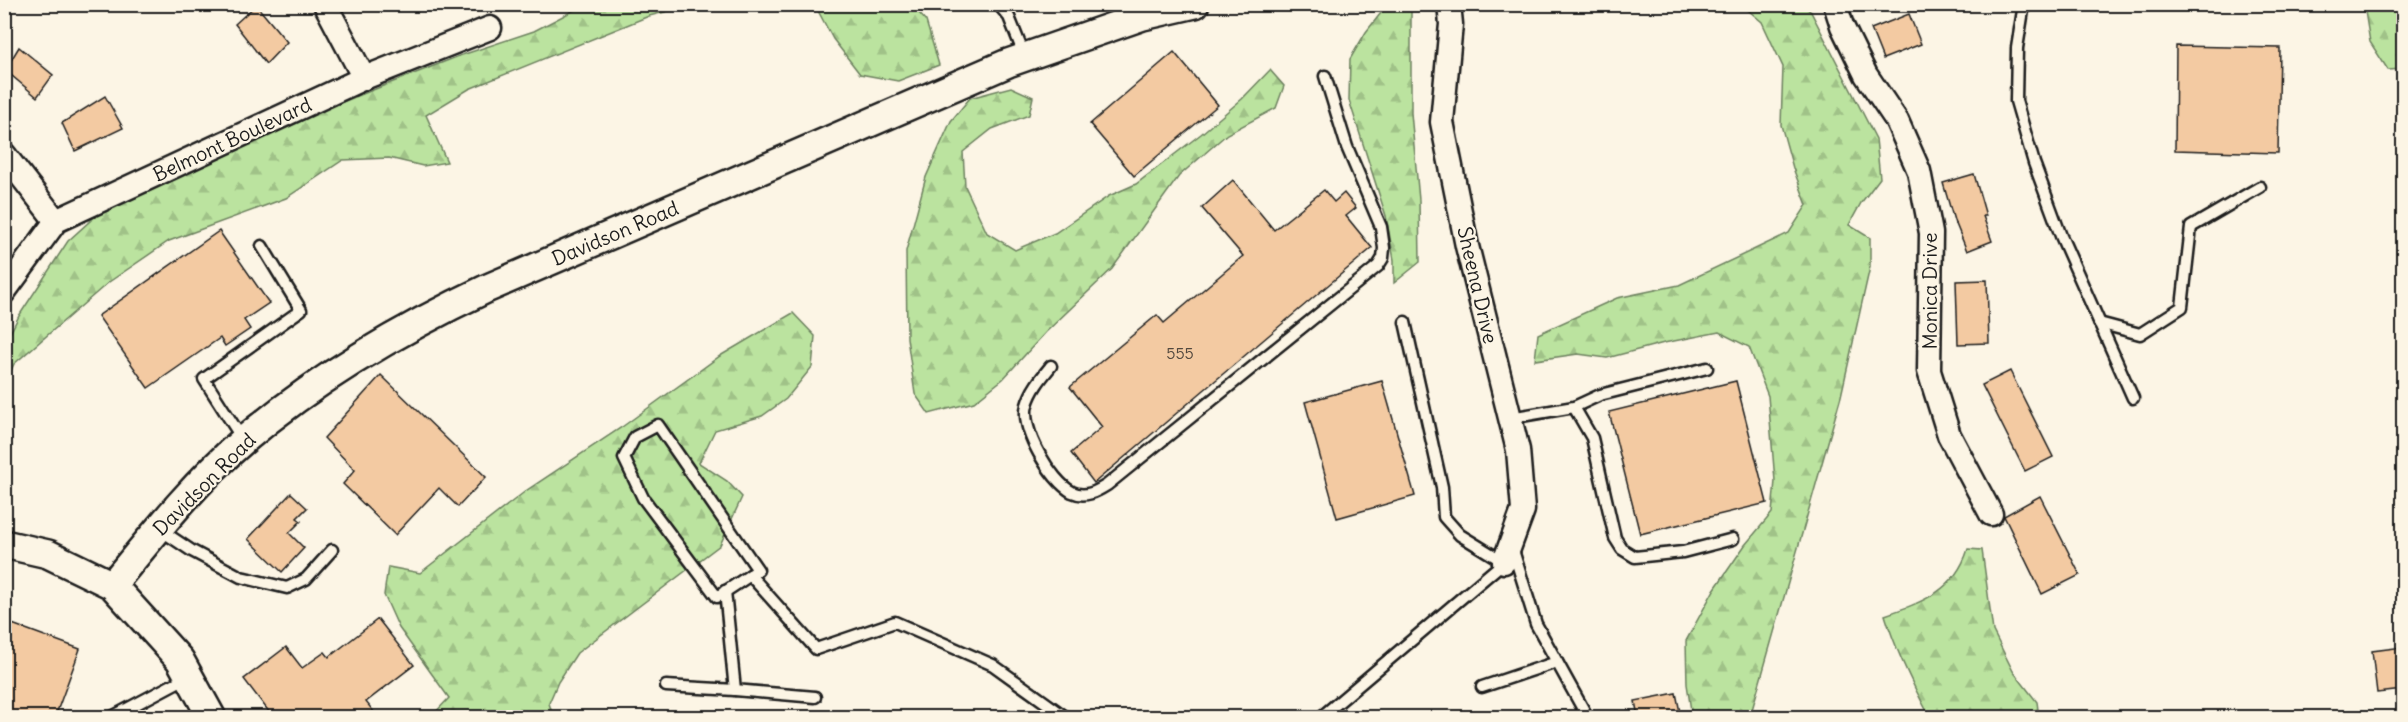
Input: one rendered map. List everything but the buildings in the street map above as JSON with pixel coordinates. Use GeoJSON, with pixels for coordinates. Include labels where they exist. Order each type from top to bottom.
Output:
{"type":"FeatureCollection","features":[{"type":"Feature","properties":{"kind":"street"},"geometry":{"type":"LineString","coordinates":[[325,4],[364,78]]}},
{"type":"Feature","properties":{"kind":"street","name":"Davidson Road"},"geometry":{"type":"LineString","coordinates":[[112,585],[173,511],[243,440],[340,368],[419,321],[561,257],[1025,58],[1143,16],[1195,4]]}},
{"type":"Feature","properties":{"kind":"street","name":"Sheena Drive"},"geometry":{"type":"LineString","coordinates":[[1449,4],[1450,24],[1442,122],[1467,246],[1518,450],[1523,510],[1508,553]]}},
{"type":"Feature","properties":{"kind":"street","name":"Monica Drive"},"geometry":{"type":"LineString","coordinates":[[1835,4],[1842,26],[1866,75],[1897,121],[1919,171],[1931,234],[1929,371],[1948,435],[1991,514]]}},
{"type":"Feature","properties":{"kind":"street","name":"Belmont Boulevard"},"geometry":{"type":"LineString","coordinates":[[4,292],[56,221],[364,78],[490,28]]}},
{"type":"Feature","properties":{"kind":"street"},"geometry":{"type":"LineString","coordinates":[[4,154],[56,221]]}},
{"type":"Feature","properties":{"kind":"street"},"geometry":{"type":"LineString","coordinates":[[4,544],[48,554],[112,585],[180,660],[212,717]]}},
{"type":"Feature","properties":{"kind":"lane"},"geometry":{"type":"LineString","coordinates":[[998,4],[1009,17],[1025,58]]}},
{"type":"Feature","properties":{"kind":"lane"},"geometry":{"type":"LineString","coordinates":[[2024,4],[2017,48],[2016,101],[2034,162],[2061,236],[2133,398]]}},
{"type":"Feature","properties":{"kind":"lane"},"geometry":{"type":"LineString","coordinates":[[1052,366],[1032,392],[1026,406],[1026,423],[1030,437],[1060,483],[1073,492],[1095,493],[1378,266],[1383,258],[1384,248],[1381,227],[1347,147],[1326,76]]}},
{"type":"Feature","properties":{"kind":"lane"},"geometry":{"type":"LineString","coordinates":[[2099,323],[2140,334],[2182,307],[2191,227],[2260,187]]}},
{"type":"Feature","properties":{"kind":"lane"},"geometry":{"type":"LineString","coordinates":[[243,440],[204,380],[301,310],[262,246]]}},
{"type":"Feature","properties":{"kind":"lane"},"geometry":{"type":"LineString","coordinates":[[1405,322],[1442,487],[1444,517],[1460,535],[1508,553],[1536,624],[1588,717]]}},
{"type":"Feature","properties":{"kind":"lane"},"geometry":{"type":"LineString","coordinates":[[1510,418],[1574,407],[1600,395],[1707,368]]}},
{"type":"Feature","properties":{"kind":"lane"},"geometry":{"type":"LineString","coordinates":[[1574,407],[1592,438],[1615,538],[1622,549],[1635,556],[1683,552],[1733,539]]}},
{"type":"Feature","properties":{"kind":"lane"},"geometry":{"type":"LineString","coordinates":[[658,425],[758,570],[725,591],[717,597],[643,498],[624,458],[635,437],[658,425]]}},
{"type":"Feature","properties":{"kind":"lane"},"geometry":{"type":"LineString","coordinates":[[159,529],[192,551],[241,577],[287,588],[306,579],[332,550]]}},
{"type":"Feature","properties":{"kind":"lane"},"geometry":{"type":"LineString","coordinates":[[1320,717],[1508,553]]}},
{"type":"Feature","properties":{"kind":"lane"},"geometry":{"type":"LineString","coordinates":[[750,575],[816,650],[895,622],[993,664],[1067,717]]}},
{"type":"Feature","properties":{"kind":"lane"},"geometry":{"type":"LineString","coordinates":[[725,591],[735,690]]}},
{"type":"Feature","properties":{"kind":"lane"},"geometry":{"type":"LineString","coordinates":[[1482,687],[1557,662]]}},
{"type":"Feature","properties":{"kind":"lane"},"geometry":{"type":"LineString","coordinates":[[110,717],[189,676]]}},
{"type":"Feature","properties":{"kind":"lane"},"geometry":{"type":"LineString","coordinates":[[666,686],[815,697]]}},
{"type":"Feature","properties":{"kind":"green space"},"geometry":{"type":"Polygon","coordinates":[[[1388,4],[1411,5],[1411,113],[1419,200],[1420,262],[1394,283],[1394,260],[1386,216],[1349,100],[1350,59],[1366,32],[1388,4]]]}},
{"type":"Feature","properties":{"kind":"green space"},"geometry":{"type":"Polygon","coordinates":[[[584,5],[692,5],[649,16],[469,89],[426,115],[447,162],[423,166],[389,158],[343,160],[286,198],[169,241],[109,282],[14,364],[5,383],[5,343],[19,316],[68,241],[100,212],[284,125],[459,56],[534,31],[584,5]]]}},
{"type":"Feature","properties":{"kind":"green space"},"geometry":{"type":"Polygon","coordinates":[[[811,5],[912,5],[926,21],[939,65],[898,81],[860,74],[833,39],[816,7],[811,5]]]}},
{"type":"Feature","properties":{"kind":"green space"},"geometry":{"type":"Polygon","coordinates":[[[1742,5],[1803,5],[1811,12],[1876,139],[1880,178],[1861,203],[1849,225],[1870,238],[1870,267],[1841,396],[1750,717],[1692,717],[1687,684],[1686,641],[1714,590],[1745,545],[1772,513],[1775,481],[1768,396],[1749,347],[1719,332],[1607,358],[1578,354],[1535,360],[1538,334],[1617,298],[1679,285],[1789,233],[1807,205],[1793,168],[1781,125],[1783,67],[1762,22],[1742,5]]]}},
{"type":"Feature","properties":{"kind":"green space"},"geometry":{"type":"Polygon","coordinates":[[[2364,5],[2403,5],[2403,69],[2388,70],[2370,42],[2364,5]]]}},
{"type":"Feature","properties":{"kind":"green space"},"geometry":{"type":"Polygon","coordinates":[[[1270,70],[1284,86],[1276,108],[1227,134],[1179,176],[1112,269],[1046,332],[1003,379],[974,402],[929,414],[915,394],[907,338],[906,251],[926,177],[951,121],[970,98],[1011,87],[1033,97],[1029,115],[992,129],[963,152],[965,186],[987,233],[1015,250],[1055,233],[1109,196],[1136,184],[1201,134],[1242,99],[1270,70]]]}},
{"type":"Feature","properties":{"kind":"green space"},"geometry":{"type":"Polygon","coordinates":[[[793,313],[815,336],[812,367],[786,399],[762,416],[715,430],[699,463],[727,481],[742,497],[720,545],[577,653],[558,682],[549,703],[553,717],[431,717],[449,698],[399,628],[384,595],[388,567],[420,573],[527,490],[622,427],[720,356],[793,313]]]}},
{"type":"Feature","properties":{"kind":"green space"},"geometry":{"type":"Polygon","coordinates":[[[1968,549],[1982,550],[1993,631],[2013,671],[2037,702],[2039,717],[1930,717],[1899,654],[1885,615],[1936,593],[1955,575],[1968,549]]]}}]}
